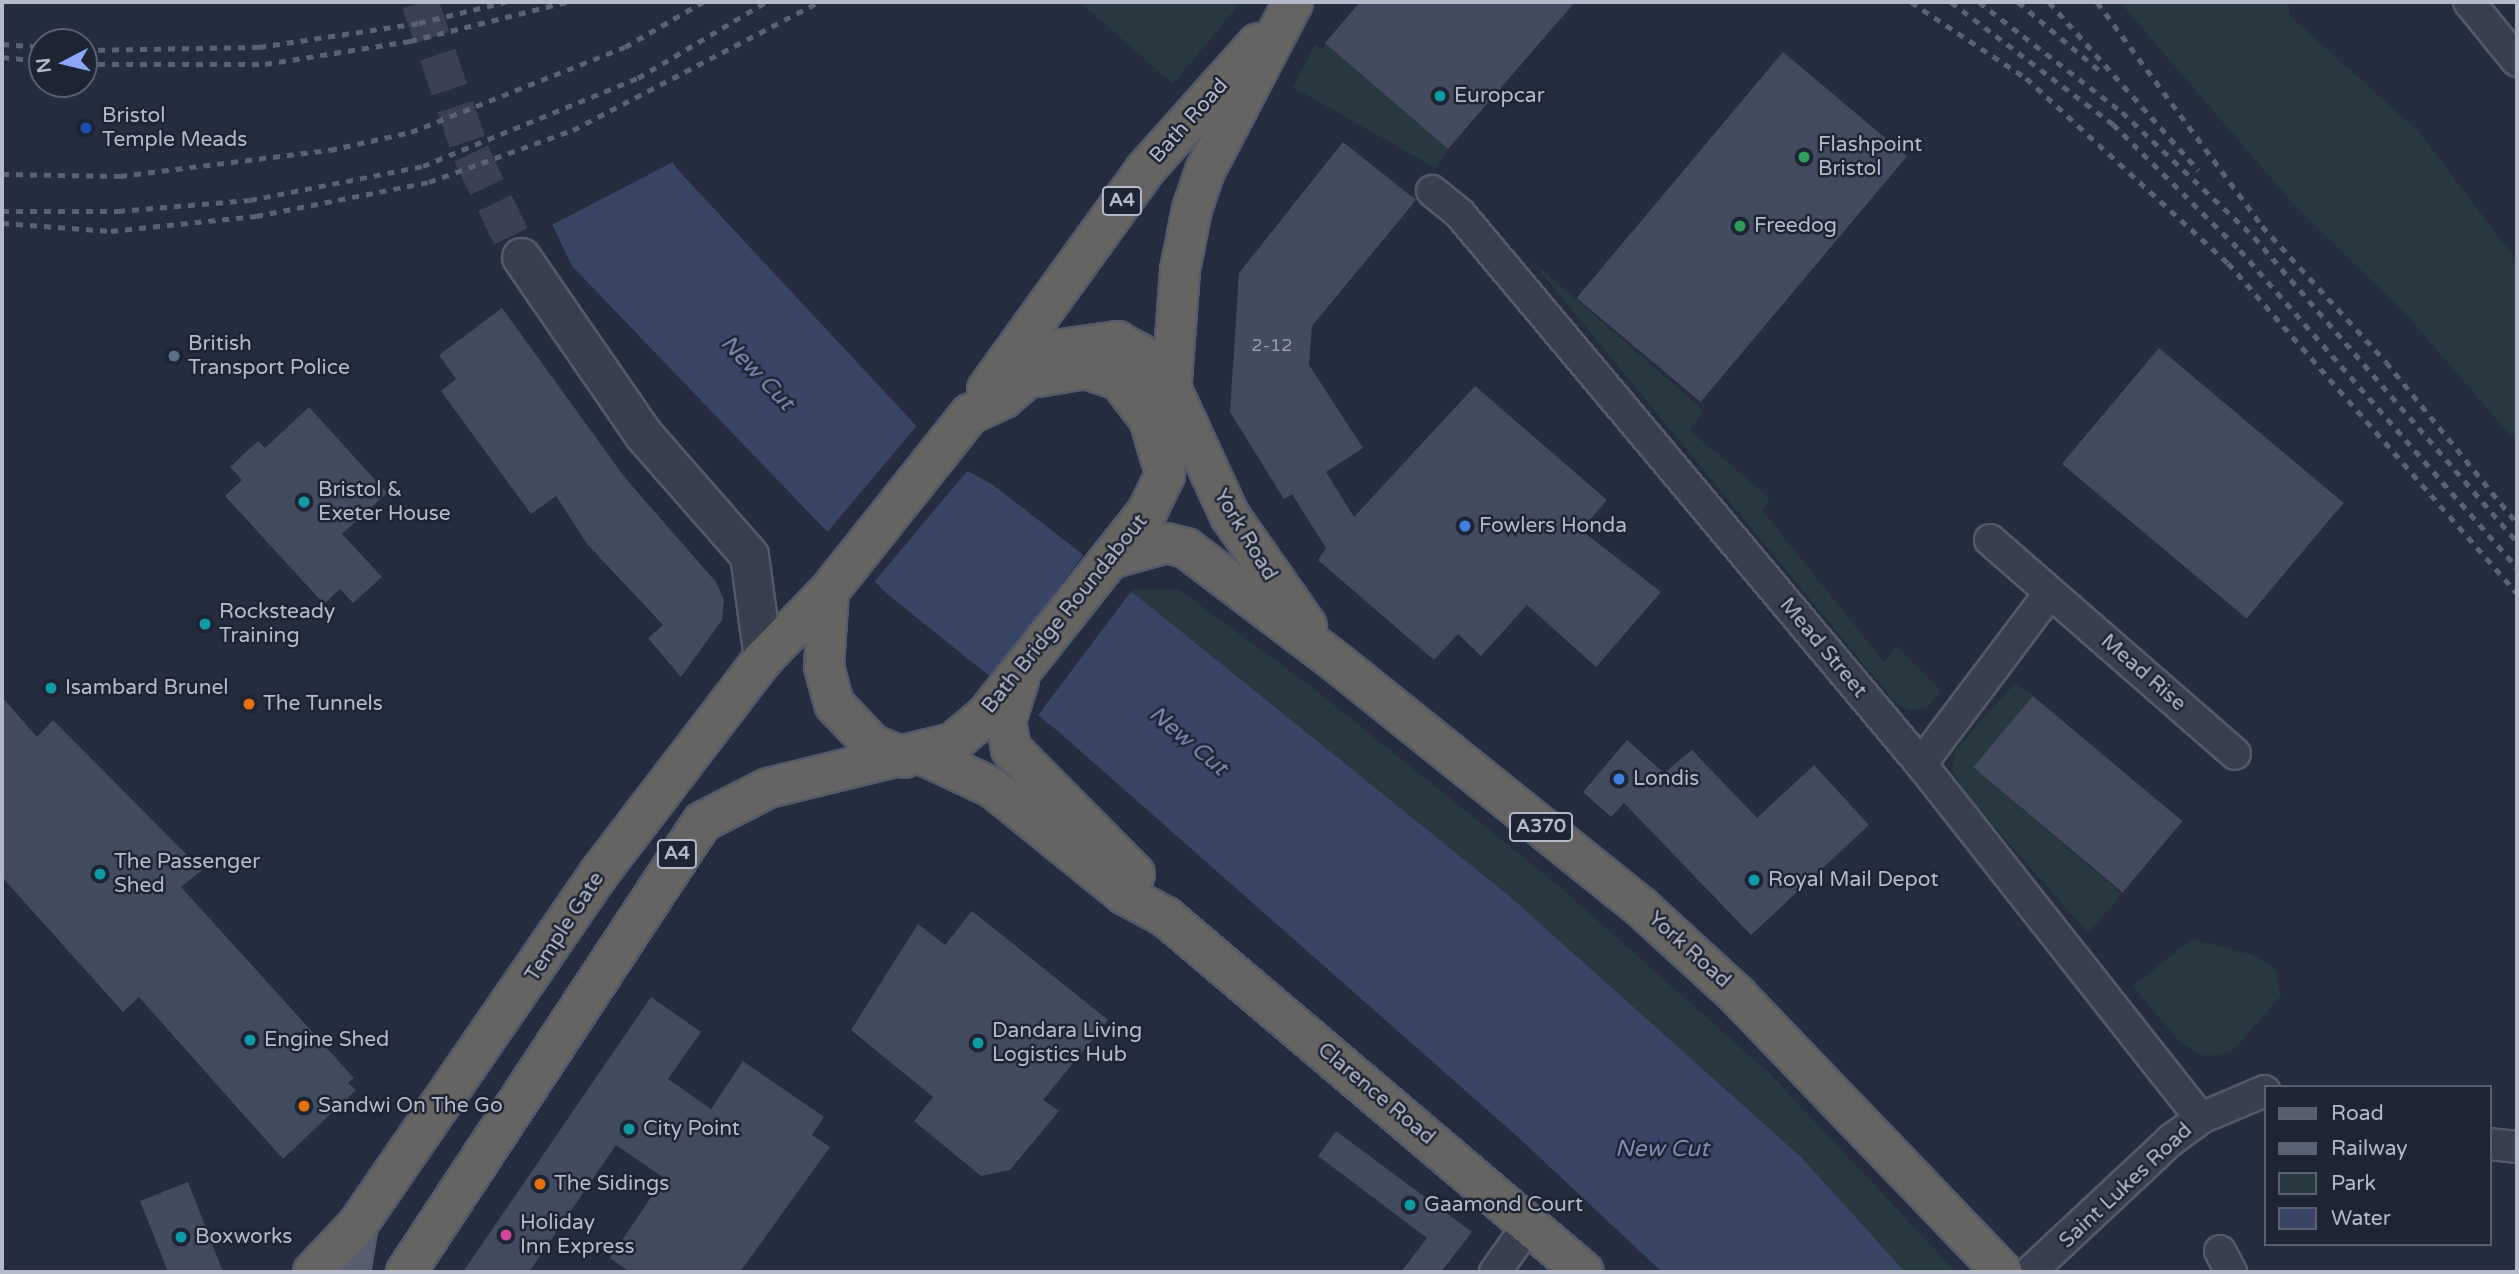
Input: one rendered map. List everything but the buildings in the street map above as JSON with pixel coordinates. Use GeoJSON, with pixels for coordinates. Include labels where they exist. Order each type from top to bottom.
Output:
{"type":"FeatureCollection","features":[{"type":"Feature","properties":{"kind":"highway","name":"Bath Road"},"geometry":{"type":"LineString","coordinates":[[1165,475],[1180,270],[1192,209],[1205,171],[1294,3]]}},
{"type":"Feature","properties":{"kind":"highway","name":"Bath Road"},"geometry":{"type":"LineString","coordinates":[[968,417],[1144,171],[1294,3]]}},
{"type":"Feature","properties":{"kind":"highway","name":"A4"},"geometry":{"type":"LineString","coordinates":[[838,581],[968,417],[1019,383],[1061,349],[1117,341],[1149,359],[1173,392]]}},
{"type":"Feature","properties":{"kind":"highway","name":"A4"},"geometry":{"type":"LineString","coordinates":[[1019,383],[1085,369],[1119,380],[1149,419],[1165,475]]}},
{"type":"Feature","properties":{"kind":"highway","name":"York Road"},"geometry":{"type":"LineString","coordinates":[[1173,392],[1251,551],[1340,665]]}},
{"type":"Feature","properties":{"kind":"highway","name":"Bath Bridge Roundabout"},"geometry":{"type":"LineString","coordinates":[[914,756],[953,743],[986,715],[1123,550],[1165,475]]}},
{"type":"Feature","properties":{"kind":"highway","name":"York Road"},"geometry":{"type":"LineString","coordinates":[[1123,550],[1166,543],[1186,548],[1340,665],[1640,906],[1728,986],[2003,1272]]}},
{"type":"Feature","properties":{"kind":"highway","name":"Temple Gate"},"geometry":{"type":"LineString","coordinates":[[313,1272],[358,1224],[600,872],[763,659],[838,581]]}},
{"type":"Feature","properties":{"kind":"highway"},"geometry":{"type":"LineString","coordinates":[[838,581],[824,666],[834,704],[872,744],[914,756]]}},
{"type":"Feature","properties":{"kind":"highway","name":"Clarence Road"},"geometry":{"type":"LineString","coordinates":[[1024,668],[1006,721],[1011,749],[1143,882],[1166,917]]}},
{"type":"Feature","properties":{"kind":"highway","name":"A4"},"geometry":{"type":"LineString","coordinates":[[408,1271],[702,822],[768,788],[914,756]]}},
{"type":"Feature","properties":{"kind":"highway","name":"Clarence Road"},"geometry":{"type":"LineString","coordinates":[[914,756],[993,788],[1125,895],[1166,917],[1530,1223],[1584,1272]]}},
{"type":"Feature","properties":{"kind":"main road"},"geometry":{"type":"LineString","coordinates":[[350,1272],[358,1224]]}},
{"type":"Feature","properties":{"kind":"street"},"geometry":{"type":"LineString","coordinates":[[2472,3],[2517,61]]}},
{"type":"Feature","properties":{"kind":"street","name":"Mead Street"},"geometry":{"type":"LineString","coordinates":[[1432,191],[1460,214],[1921,764],[2201,1118]]}},
{"type":"Feature","properties":{"kind":"street"},"geometry":{"type":"LineString","coordinates":[[521,257],[643,435],[735,531],[755,571],[763,659]]}},
{"type":"Feature","properties":{"kind":"street","name":"Mead Rise"},"geometry":{"type":"LineString","coordinates":[[1990,540],[2235,754]]}},
{"type":"Feature","properties":{"kind":"street"},"geometry":{"type":"LineString","coordinates":[[1921,764],[2050,593]]}},
{"type":"Feature","properties":{"kind":"street","name":"Saint Lukes Road"},"geometry":{"type":"LineString","coordinates":[[2031,1272],[2201,1118],[2264,1091]]}},
{"type":"Feature","properties":{"kind":"street"},"geometry":{"type":"LineString","coordinates":[[2491,1144],[2517,1147]]}},
{"type":"Feature","properties":{"kind":"street"},"geometry":{"type":"LineString","coordinates":[[1495,1272],[1530,1223]]}},
{"type":"Feature","properties":{"kind":"green space"},"geometry":{"type":"Polygon","coordinates":[[[1080,2],[1241,2],[1173,84],[1080,2]]]}},
{"type":"Feature","properties":{"kind":"green space"},"geometry":{"type":"Polygon","coordinates":[[[2120,2],[2288,2],[2290,16],[2419,132],[2517,261],[2517,443],[2408,316],[2296,207],[2120,2]]]}},
{"type":"Feature","properties":{"kind":"green space"},"geometry":{"type":"Polygon","coordinates":[[[595,8],[638,106],[677,169],[948,460],[993,485],[1129,590],[1179,590],[1309,685],[1554,882],[1770,1074],[1956,1272],[1823,1272],[697,259],[595,8]]]}},
{"type":"Feature","properties":{"kind":"green space"},"geometry":{"type":"Polygon","coordinates":[[[1325,43],[1448,149],[1436,168],[1293,87],[1315,45],[1323,49],[1325,43]]]}},
{"type":"Feature","properties":{"kind":"green space"},"geometry":{"type":"Polygon","coordinates":[[[1531,260],[1704,411],[1689,430],[1770,498],[1762,510],[1884,662],[1897,647],[1941,691],[1926,708],[1909,711],[1893,700],[1531,260]]]}},
{"type":"Feature","properties":{"kind":"green space"},"geometry":{"type":"Polygon","coordinates":[[[2015,683],[2033,696],[1973,767],[2122,894],[2088,933],[1964,792],[1952,769],[1956,749],[2015,683]]]}},
{"type":"Feature","properties":{"kind":"green space"},"geometry":{"type":"Polygon","coordinates":[[[2192,939],[2253,955],[2276,970],[2281,996],[2232,1051],[2204,1056],[2180,1042],[2133,986],[2192,939]]]}},
{"type":"Feature","properties":{"kind":"water","name":"New Cut"},"geometry":{"type":"Polygon","coordinates":[[[595,8],[638,106],[677,169],[948,460],[993,485],[1152,608],[1508,895],[1801,1157],[1905,1272],[1662,1272],[1519,1138],[1059,732],[886,593],[572,266],[456,23],[595,8]]]}},
{"type":"Feature","properties":{"kind":"pier"},"geometry":{"type":"Polygon","coordinates":[[[446,2],[597,2],[615,52],[673,162],[546,228],[446,2]]]}},
{"type":"Feature","properties":{"kind":"pier"},"geometry":{"type":"Polygon","coordinates":[[[918,424],[970,468],[875,581],[823,537],[918,424]]]}},
{"type":"Feature","properties":{"kind":"pier"},"geometry":{"type":"Polygon","coordinates":[[[1085,553],[1133,589],[1037,717],[989,681],[1085,553]]]}},
{"type":"Feature","properties":{"kind":"tunnel"},"geometry":{"type":"LineString","coordinates":[[420,2],[471,153],[521,257]]}},
{"type":"Feature","properties":{"kind":"railway"},"geometry":{"type":"LineString","coordinates":[[98,50],[259,47],[419,23],[505,2]]}},
{"type":"Feature","properties":{"kind":"railway"},"geometry":{"type":"LineString","coordinates":[[98,64],[265,64],[410,41],[566,2]]}},
{"type":"Feature","properties":{"kind":"railway"},"geometry":{"type":"LineString","coordinates":[[2,174],[120,176],[330,150],[411,132],[625,47],[703,2]]}},
{"type":"Feature","properties":{"kind":"railway"},"geometry":{"type":"LineString","coordinates":[[2,211],[118,211],[250,200],[423,166],[638,78],[766,2]]}},
{"type":"Feature","properties":{"kind":"railway"},"geometry":{"type":"LineString","coordinates":[[2,223],[111,231],[256,216],[429,182],[573,130],[819,2]]}},
{"type":"Feature","properties":{"kind":"railway"},"geometry":{"type":"LineString","coordinates":[[1911,2],[2026,78],[2228,263],[2517,593]]}},
{"type":"Feature","properties":{"kind":"railway"},"geometry":{"type":"LineString","coordinates":[[1951,2],[2113,124],[2240,250],[2517,568]]}},
{"type":"Feature","properties":{"kind":"railway"},"geometry":{"type":"LineString","coordinates":[[1979,2],[2122,112],[2254,237],[2517,542]]}},
{"type":"Feature","properties":{"kind":"railway"},"geometry":{"type":"LineString","coordinates":[[2018,2],[2101,72]]}},
{"type":"Feature","properties":{"kind":"railway"},"geometry":{"type":"LineString","coordinates":[[2049,2],[2198,170]]}},
{"type":"Feature","properties":{"kind":"railway"},"geometry":{"type":"LineString","coordinates":[[2097,2],[2262,226],[2386,362],[2517,523]]}},
{"type":"Feature","properties":{"kind":"railway"},"geometry":{"type":"LineString","coordinates":[[2,44],[28,46]]}},
{"type":"Feature","properties":{"kind":"railway"},"geometry":{"type":"LineString","coordinates":[[2,57],[28,60]]}},
{"type":"Feature","properties":{"kind":"place","name":"Europcar"},"geometry":{"type":"Point","coordinates":[1440,96]}},
{"type":"Feature","properties":{"kind":"place","name":"Bristol Temple Meads"},"geometry":{"type":"Point","coordinates":[86,128]}},
{"type":"Feature","properties":{"kind":"place","name":"Flashpoint Bristol"},"geometry":{"type":"Point","coordinates":[1804,157]}},
{"type":"Feature","properties":{"kind":"place","name":"Freedog"},"geometry":{"type":"Point","coordinates":[1740,226]}},
{"type":"Feature","properties":{"kind":"place","name":"British Transport Police"},"geometry":{"type":"Point","coordinates":[174,356]}},
{"type":"Feature","properties":{"kind":"place","name":"Bristol & Exeter House"},"geometry":{"type":"Point","coordinates":[304,502]}},
{"type":"Feature","properties":{"kind":"place","name":"Fowlers Honda"},"geometry":{"type":"Point","coordinates":[1465,526]}},
{"type":"Feature","properties":{"kind":"place","name":"Rocksteady Training"},"geometry":{"type":"Point","coordinates":[205,624]}},
{"type":"Feature","properties":{"kind":"place","name":"Isambard Brunel"},"geometry":{"type":"Point","coordinates":[51,688]}},
{"type":"Feature","properties":{"kind":"place","name":"The Tunnels"},"geometry":{"type":"Point","coordinates":[249,704]}},
{"type":"Feature","properties":{"kind":"place","name":"Londis"},"geometry":{"type":"Point","coordinates":[1619,779]}},
{"type":"Feature","properties":{"kind":"place","name":"The Passenger Shed"},"geometry":{"type":"Point","coordinates":[100,874]}},
{"type":"Feature","properties":{"kind":"place","name":"Royal Mail Depot"},"geometry":{"type":"Point","coordinates":[1754,880]}},
{"type":"Feature","properties":{"kind":"place","name":"Engine Shed"},"geometry":{"type":"Point","coordinates":[250,1040]}},
{"type":"Feature","properties":{"kind":"place","name":"Dandara Living Logistics Hub"},"geometry":{"type":"Point","coordinates":[978,1043]}},
{"type":"Feature","properties":{"kind":"place","name":"Sandwi On The Go"},"geometry":{"type":"Point","coordinates":[304,1106]}},
{"type":"Feature","properties":{"kind":"place","name":"City Point"},"geometry":{"type":"Point","coordinates":[629,1129]}},
{"type":"Feature","properties":{"kind":"place","name":"The Sidings"},"geometry":{"type":"Point","coordinates":[540,1184]}},
{"type":"Feature","properties":{"kind":"place","name":"Gaamond Court"},"geometry":{"type":"Point","coordinates":[1410,1205]}},
{"type":"Feature","properties":{"kind":"place","name":"Holiday Inn Express"},"geometry":{"type":"Point","coordinates":[506,1235]}},
{"type":"Feature","properties":{"kind":"place","name":"Boxworks"},"geometry":{"type":"Point","coordinates":[181,1237]}}]}
